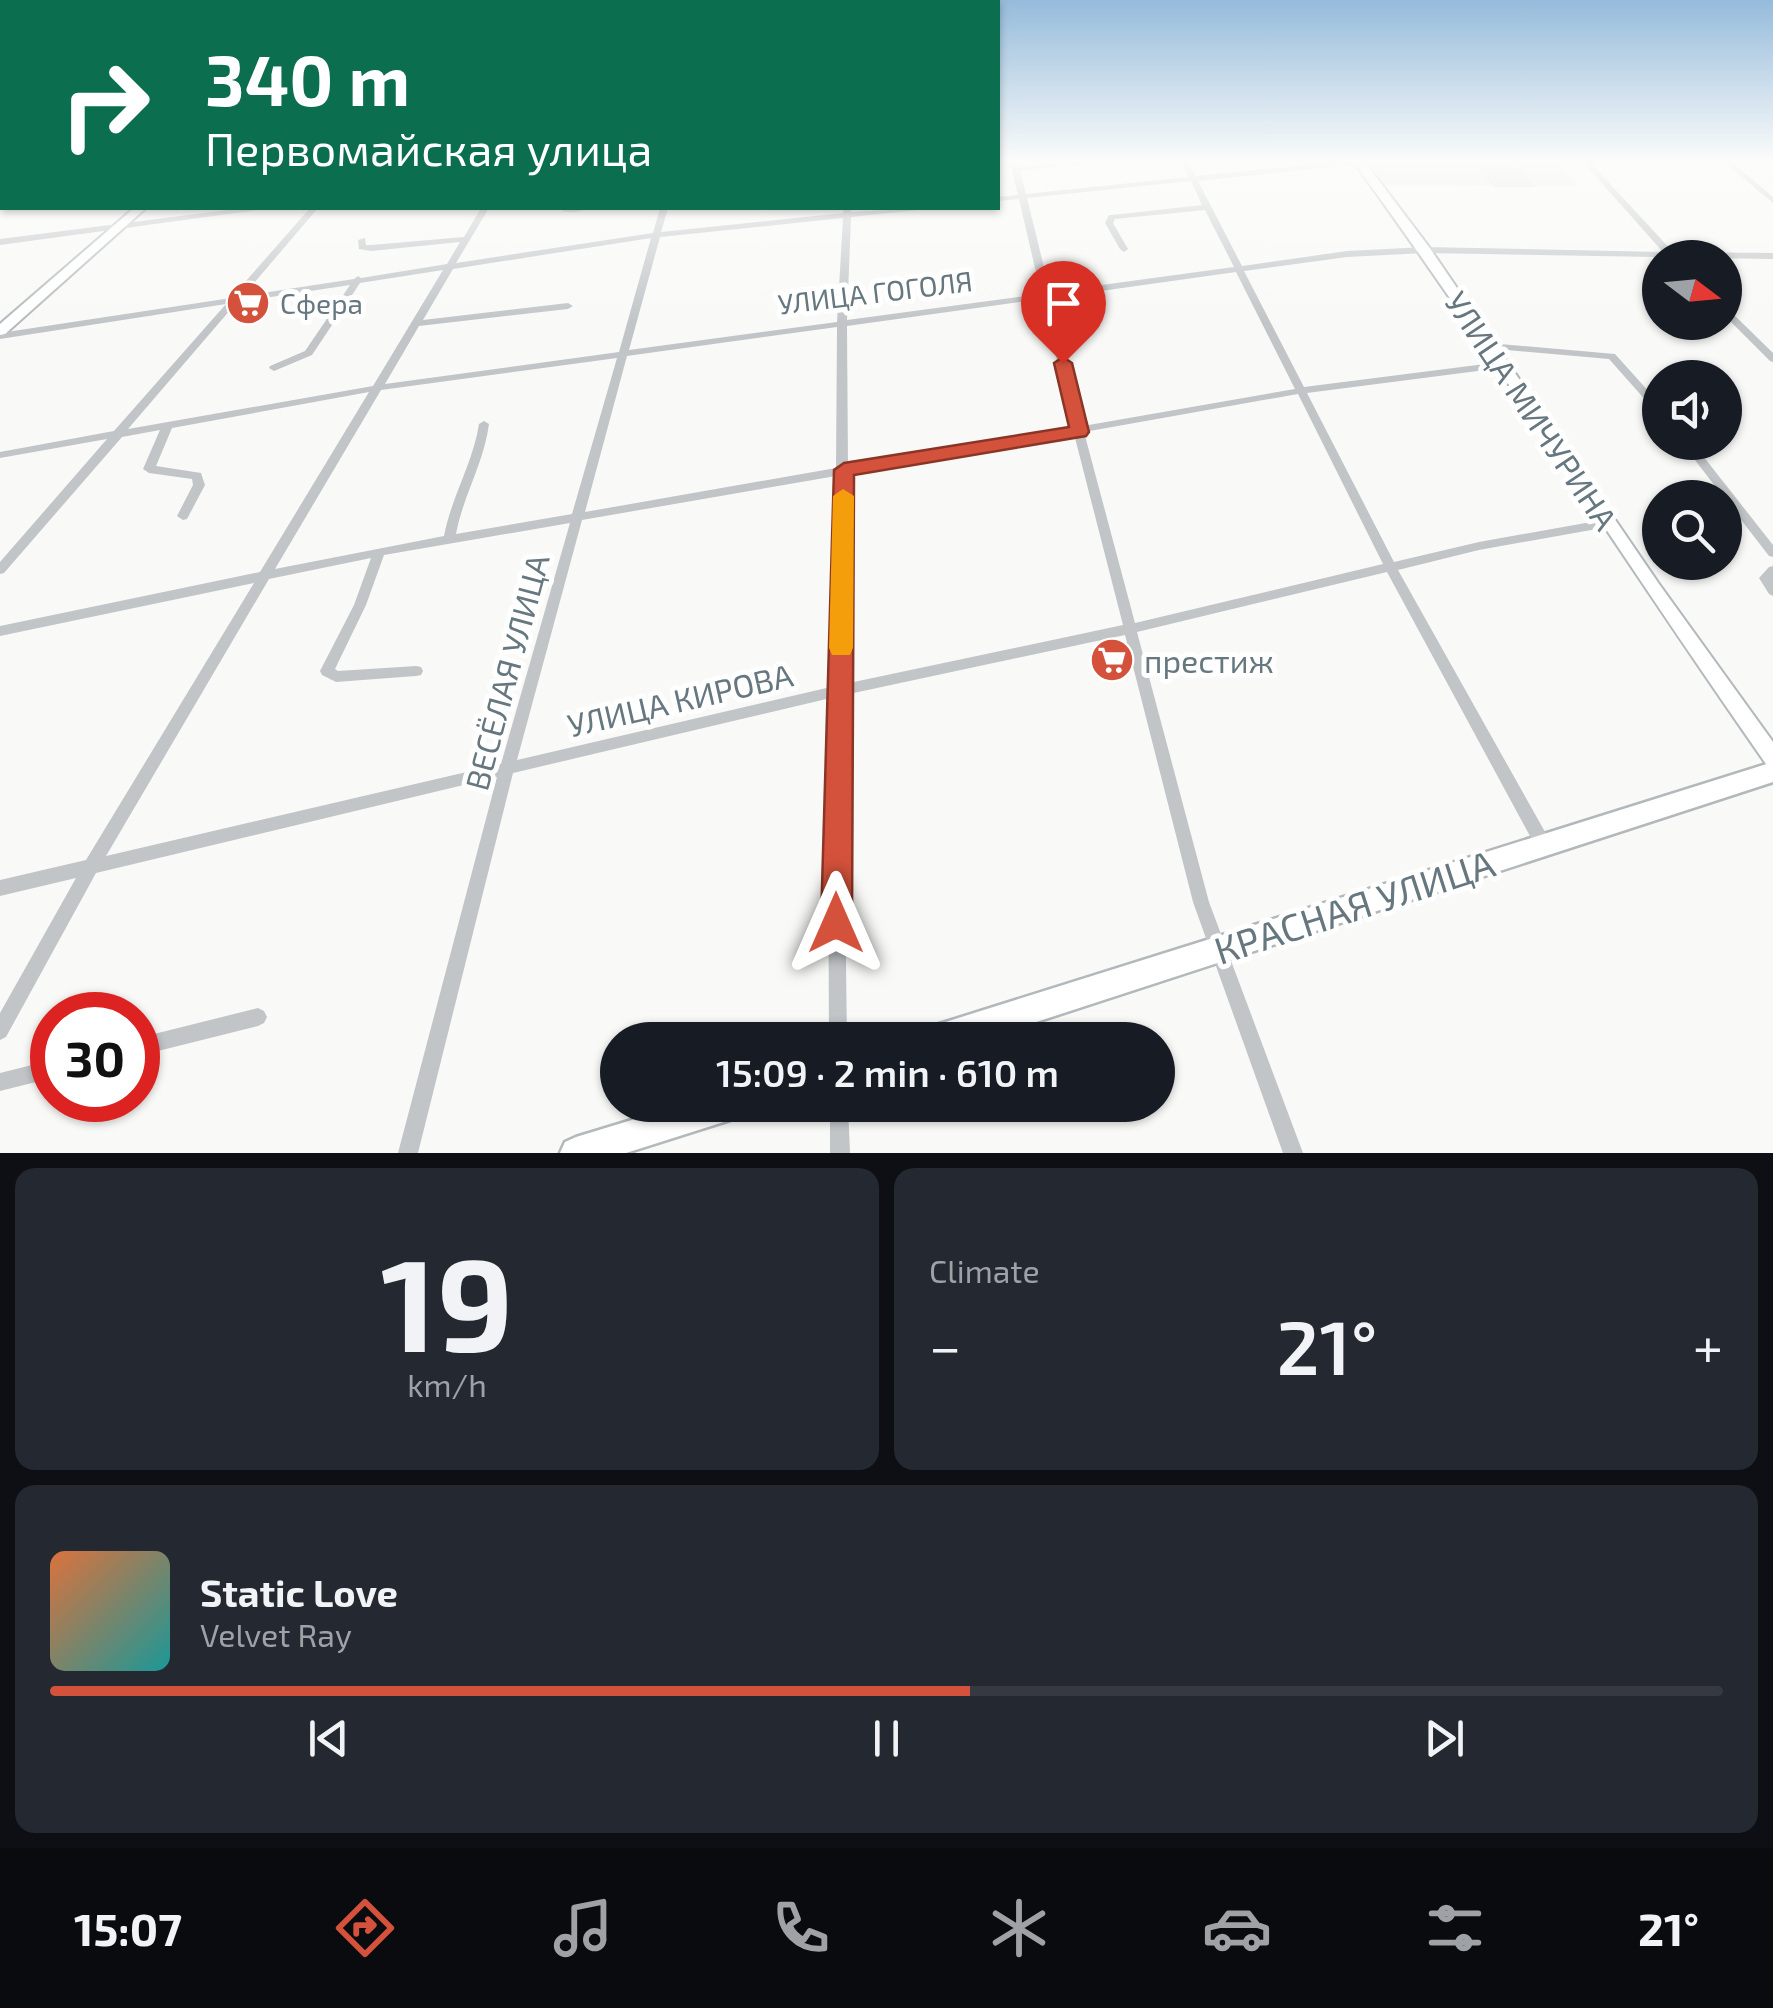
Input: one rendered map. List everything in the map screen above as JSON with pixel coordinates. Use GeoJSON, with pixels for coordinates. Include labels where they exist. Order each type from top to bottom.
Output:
{"type":"FeatureCollection","features":[{"type":"Feature","properties":{"kind":"main road","name":"КРАСНАЯ УЛИЦА"},"geometry":{"type":"LineString","coordinates":[[992,1022],[1773,772]]}},
{"type":"Feature","properties":{"kind":"main road"},"geometry":{"type":"LineString","coordinates":[[576,1153],[675,1122]]}},
{"type":"Feature","properties":{"kind":"street"},"geometry":{"type":"LineString","coordinates":[[0,334],[132,215]]}},
{"type":"Feature","properties":{"kind":"street"},"geometry":{"type":"LineString","coordinates":[[0,242],[205,215]]}},
{"type":"Feature","properties":{"kind":"street"},"geometry":{"type":"LineString","coordinates":[[0,570],[308,215]]}},
{"type":"Feature","properties":{"kind":"street"},"geometry":{"type":"LineString","coordinates":[[0,1032],[90,866],[481,215]]}},
{"type":"Feature","properties":{"kind":"street","name":"ВЕСЁЛАЯ УЛИЦА"},"geometry":{"type":"LineString","coordinates":[[408,1153],[508,765],[661,215]]}},
{"type":"Feature","properties":{"kind":"street"},"geometry":{"type":"LineString","coordinates":[[0,334],[654,235],[816,215]]}},
{"type":"Feature","properties":{"kind":"street"},"geometry":{"type":"LineString","coordinates":[[838,1022],[836,810],[847,215]]}},
{"type":"Feature","properties":{"kind":"street"},"geometry":{"type":"LineString","coordinates":[[1026,215],[1201,902],[1293,1153]]}},
{"type":"Feature","properties":{"kind":"street"},"geometry":{"type":"LineString","coordinates":[[1124,248],[1109,223],[1112,218],[1140,215]]}},
{"type":"Feature","properties":{"kind":"street"},"geometry":{"type":"LineString","coordinates":[[1212,215],[1391,568],[1543,844]]}},
{"type":"Feature","properties":{"kind":"street","name":"УЛИЦА МИЧУРИНА"},"geometry":{"type":"LineString","coordinates":[[1398,215],[1773,758]]}},
{"type":"Feature","properties":{"kind":"street"},"geometry":{"type":"LineString","coordinates":[[1634,215],[1657,240]]}},
{"type":"Feature","properties":{"kind":"street"},"geometry":{"type":"LineString","coordinates":[[362,240],[362,247],[371,248],[467,239]]}},
{"type":"Feature","properties":{"kind":"street","name":"УЛИЦА ГОГОЛЯ"},"geometry":{"type":"LineString","coordinates":[[0,455],[377,388],[1347,254],[1425,250],[1642,254]]}},
{"type":"Feature","properties":{"kind":"street","name":"УЛИЦА ГОГОЛЯ"},"geometry":{"type":"LineString","coordinates":[[1742,256],[1773,256]]}},
{"type":"Feature","properties":{"kind":"street"},"geometry":{"type":"LineString","coordinates":[[274,368],[309,352],[358,279]]}},
{"type":"Feature","properties":{"kind":"street"},"geometry":{"type":"LineString","coordinates":[[417,323],[568,306]]}},
{"type":"Feature","properties":{"kind":"street"},"geometry":{"type":"LineString","coordinates":[[1742,328],[1773,358]]}},
{"type":"Feature","properties":{"kind":"street"},"geometry":{"type":"LineString","coordinates":[[1488,346],[1612,356],[1642,390]]}},
{"type":"Feature","properties":{"kind":"street"},"geometry":{"type":"LineString","coordinates":[[0,631],[378,552],[1300,392],[1500,365]]}},
{"type":"Feature","properties":{"kind":"street"},"geometry":{"type":"LineString","coordinates":[[449,540],[464,484],[483,438],[484,424]]}},
{"type":"Feature","properties":{"kind":"street"},"geometry":{"type":"LineString","coordinates":[[167,426],[149,469],[197,476],[199,485],[183,516]]}},
{"type":"Feature","properties":{"kind":"street"},"geometry":{"type":"LineString","coordinates":[[1700,460],[1773,552]]}},
{"type":"Feature","properties":{"kind":"street","name":"УЛИЦА КИРОВА"},"geometry":{"type":"LineString","coordinates":[[0,888],[508,765],[1129,629],[1551,530],[1608,523]]}},
{"type":"Feature","properties":{"kind":"street"},"geometry":{"type":"LineString","coordinates":[[378,552],[372,578],[327,671],[336,677],[416,671]]}},
{"type":"Feature","properties":{"kind":"street"},"geometry":{"type":"LineString","coordinates":[[1773,570],[1765,578],[1773,591]]}},
{"type":"Feature","properties":{"kind":"street"},"geometry":{"type":"LineString","coordinates":[[160,1042],[258,1017]]}},
{"type":"Feature","properties":{"kind":"street"},"geometry":{"type":"LineString","coordinates":[[0,1082],[30,1074]]}},
{"type":"Feature","properties":{"kind":"street"},"geometry":{"type":"LineString","coordinates":[[839,1122],[840,1153]]}},
{"type":"Feature","properties":{"kind":"slow traffic"},"geometry":{"type":"LineString","coordinates":[[841,648],[843,496]]}},
{"type":"Feature","properties":{"kind":"place","name":"Сфера"},"geometry":{"type":"Point","coordinates":[248,303]}},
{"type":"Feature","properties":{"kind":"place","name":"престиж"},"geometry":{"type":"Point","coordinates":[1112,660]}},
{"type":"Feature","properties":{"kind":"route"},"geometry":{"type":"LineString","coordinates":[[836,923],[844,470],[1079,432],[1063,363]]}}]}
